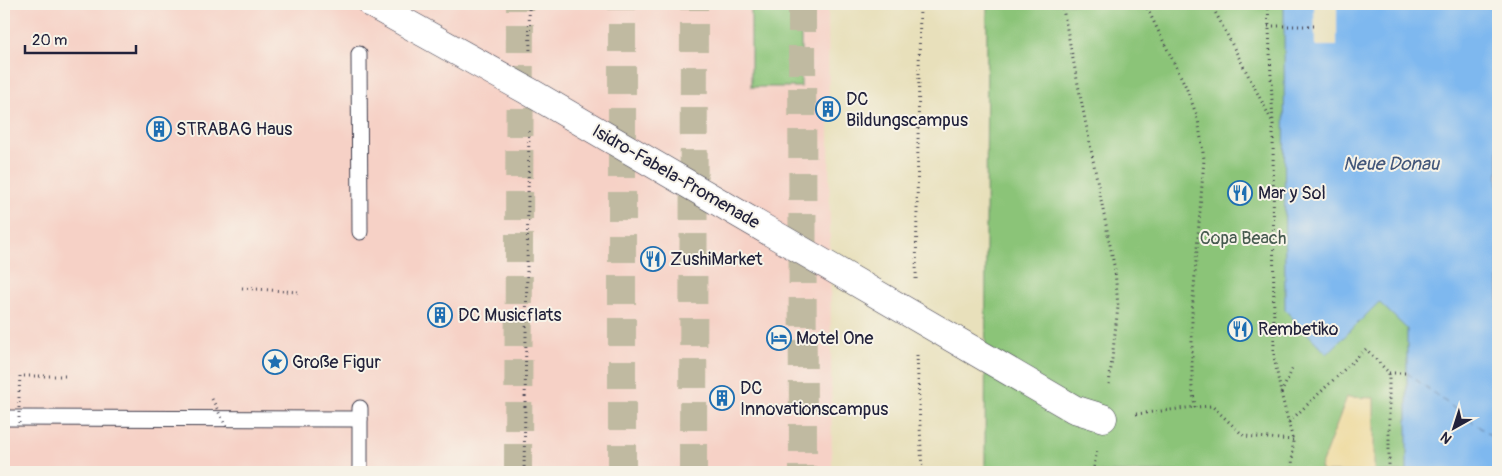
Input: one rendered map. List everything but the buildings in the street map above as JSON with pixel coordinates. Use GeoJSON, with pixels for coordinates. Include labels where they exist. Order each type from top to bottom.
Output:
{"type":"FeatureCollection","features":[{"type":"Feature","properties":{"kind":"street","name":"Isidro-Fabela-Promenade"},"geometry":{"type":"LineString","coordinates":[[372,4],[530,92],[1074,409],[1103,418]]}},
{"type":"Feature","properties":{"kind":"lane"},"geometry":{"type":"LineString","coordinates":[[360,54],[360,232]]}},
{"type":"Feature","properties":{"kind":"lane"},"geometry":{"type":"LineString","coordinates":[[4,418],[360,414],[360,472]]}},
{"type":"Feature","properties":{"kind":"path"},"geometry":{"type":"LineString","coordinates":[[524,472],[530,92],[529,4]]}},
{"type":"Feature","properties":{"kind":"path"},"geometry":{"type":"LineString","coordinates":[[917,249],[920,4]]}},
{"type":"Feature","properties":{"kind":"path"},"geometry":{"type":"LineString","coordinates":[[1062,4],[1115,270],[1117,292],[1116,327],[1109,385],[1093,472]]}},
{"type":"Feature","properties":{"kind":"path"},"geometry":{"type":"LineString","coordinates":[[1146,4],[1186,87],[1198,119],[1204,158],[1192,313],[1192,387],[1195,407]]}},
{"type":"Feature","properties":{"kind":"path"},"geometry":{"type":"LineString","coordinates":[[1211,4],[1274,124]]}},
{"type":"Feature","properties":{"kind":"path"},"geometry":{"type":"LineString","coordinates":[[1268,4],[1274,124],[1274,357],[1293,440],[1292,471],[1304,472]]}},
{"type":"Feature","properties":{"kind":"path"},"geometry":{"type":"LineString","coordinates":[[1268,26],[1315,26]]}},
{"type":"Feature","properties":{"kind":"path"},"geometry":{"type":"LineString","coordinates":[[242,288],[298,292]]}},
{"type":"Feature","properties":{"kind":"path"},"geometry":{"type":"LineString","coordinates":[[917,317],[922,472]]}},
{"type":"Feature","properties":{"kind":"path"},"geometry":{"type":"LineString","coordinates":[[1289,422],[1366,349],[1389,373],[1389,472]]}},
{"type":"Feature","properties":{"kind":"path"},"geometry":{"type":"LineString","coordinates":[[1281,393],[1293,368]]}},
{"type":"Feature","properties":{"kind":"path"},"geometry":{"type":"LineString","coordinates":[[1389,373],[1407,373]]}},
{"type":"Feature","properties":{"kind":"path"},"geometry":{"type":"LineString","coordinates":[[19,423],[20,376],[66,376]]}},
{"type":"Feature","properties":{"kind":"path"},"geometry":{"type":"LineString","coordinates":[[212,400],[227,428]]}},
{"type":"Feature","properties":{"kind":"path"},"geometry":{"type":"LineString","coordinates":[[1143,413],[1212,406],[1244,436],[1293,440]]}},
{"type":"Feature","properties":{"kind":"shaded area"},"geometry":{"type":"Polygon","coordinates":[[[4,4],[828,4],[832,472],[4,472],[4,4]]]}},
{"type":"Feature","properties":{"kind":"green space","name":"Copa Beach"},"geometry":{"type":"Polygon","coordinates":[[[987,4],[1485,4],[1490,472],[985,472],[987,4]]]}},
{"type":"Feature","properties":{"kind":"green space"},"geometry":{"type":"Polygon","coordinates":[[[751,9],[801,9],[801,87],[751,87],[751,9]]]}},
{"type":"Feature","properties":{"kind":"sand"},"geometry":{"type":"Polygon","coordinates":[[[1347,397],[1374,398],[1374,472],[1323,472],[1320,468],[1347,397]]]}},
{"type":"Feature","properties":{"kind":"water","name":"Neue Donau"},"geometry":{"type":"Polygon","coordinates":[[[1284,4],[1498,4],[1498,472],[1407,472],[1407,329],[1379,302],[1327,354],[1285,310],[1284,4]]]}},
{"type":"Feature","properties":{"kind":"pier"},"geometry":{"type":"Polygon","coordinates":[[[1314,4],[1337,4],[1337,46],[1315,46],[1314,4]]]}},
{"type":"Feature","properties":{"kind":"ferry route"},"geometry":{"type":"LineString","coordinates":[[1407,373],[1498,441]]}},
{"type":"Feature","properties":{"kind":"tunnel"},"geometry":{"type":"LineString","coordinates":[[518,472],[520,4]]}},
{"type":"Feature","properties":{"kind":"tunnel"},"geometry":{"type":"LineString","coordinates":[[622,4],[622,472]]}},
{"type":"Feature","properties":{"kind":"tunnel"},"geometry":{"type":"LineString","coordinates":[[693,472],[694,4]]}},
{"type":"Feature","properties":{"kind":"tunnel"},"geometry":{"type":"LineString","coordinates":[[802,4],[803,472]]}},
{"type":"Feature","properties":{"kind":"place","name":"DC Bildungscampus"},"geometry":{"type":"Point","coordinates":[828,109]}},
{"type":"Feature","properties":{"kind":"place","name":"STRABAG Haus"},"geometry":{"type":"Point","coordinates":[159,129]}},
{"type":"Feature","properties":{"kind":"place","name":"Mar y Sol"},"geometry":{"type":"Point","coordinates":[1240,193]}},
{"type":"Feature","properties":{"kind":"place","name":"ZushiMarket"},"geometry":{"type":"Point","coordinates":[653,259]}},
{"type":"Feature","properties":{"kind":"place","name":"DC Musicflats"},"geometry":{"type":"Point","coordinates":[440,315]}},
{"type":"Feature","properties":{"kind":"place","name":"Rembetiko"},"geometry":{"type":"Point","coordinates":[1240,329]}},
{"type":"Feature","properties":{"kind":"place","name":"Motel One"},"geometry":{"type":"Point","coordinates":[779,338]}},
{"type":"Feature","properties":{"kind":"place","name":"Große Figur"},"geometry":{"type":"Point","coordinates":[275,362]}},
{"type":"Feature","properties":{"kind":"place","name":"DC Innovationscampus"},"geometry":{"type":"Point","coordinates":[722,398]}}]}
